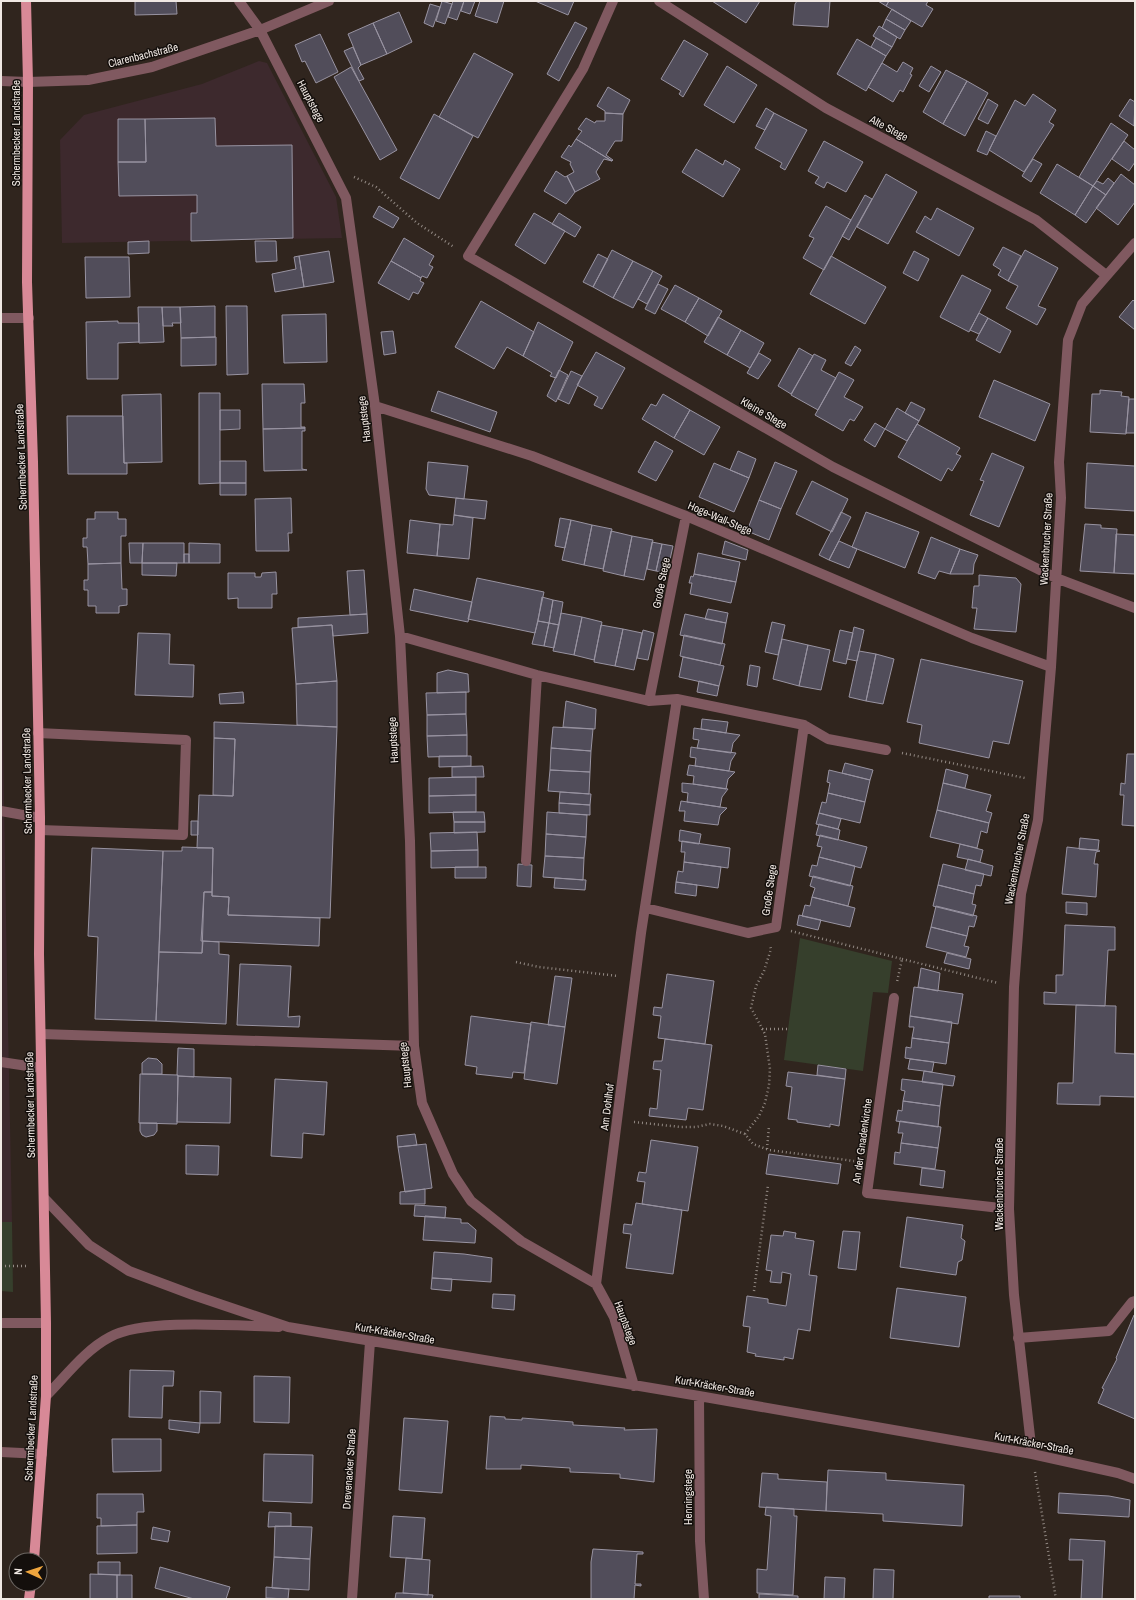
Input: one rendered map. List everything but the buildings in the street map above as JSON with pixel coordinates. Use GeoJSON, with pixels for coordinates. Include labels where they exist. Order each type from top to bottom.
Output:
{"type":"FeatureCollection","features":[{"type":"Feature","properties":{"kind":"main road","name":"Schermbecker Landstraße"},"geometry":{"type":"LineString","coordinates":[[26,1],[28,82],[29,318],[40,818],[41,1068],[45,1199],[46,1323],[46,1396],[35,1552]]}},
{"type":"Feature","properties":{"kind":"street"},"geometry":{"type":"LineString","coordinates":[[239,1],[260,30]]}},
{"type":"Feature","properties":{"kind":"street","name":"Clarenbachstraße"},"geometry":{"type":"LineString","coordinates":[[1,81],[28,82],[88,80],[152,67],[260,30],[329,1]]}},
{"type":"Feature","properties":{"kind":"street"},"geometry":{"type":"LineString","coordinates":[[468,256],[583,69],[613,1]]}},
{"type":"Feature","properties":{"kind":"street","name":"Alte Stege"},"geometry":{"type":"LineString","coordinates":[[659,1],[826,108],[1036,220],[1106,275]]}},
{"type":"Feature","properties":{"kind":"street","name":"Hauptstege"},"geometry":{"type":"LineString","coordinates":[[260,30],[331,166],[346,198],[375,406],[400,636],[410,841],[414,1046],[422,1104],[453,1174],[471,1201],[520,1241],[596,1284],[614,1317],[634,1386]]}},
{"type":"Feature","properties":{"kind":"street","name":"Wackenbrucher Straße"},"geometry":{"type":"LineString","coordinates":[[1032,1454],[1018,1338],[1009,1209],[1014,987],[1021,894],[1038,820],[1051,667],[1060,498],[1059,462],[1068,340],[1082,304],[1106,275],[1135,244]]}},
{"type":"Feature","properties":{"kind":"street","name":"Kleine Stege"},"geometry":{"type":"LineString","coordinates":[[468,256],[833,467],[1056,578],[1135,608]]}},
{"type":"Feature","properties":{"kind":"street"},"geometry":{"type":"LineString","coordinates":[[1,318],[29,318]]}},
{"type":"Feature","properties":{"kind":"street","name":"Hoge-Wall-Stege"},"geometry":{"type":"LineString","coordinates":[[375,406],[532,456],[686,516],[972,638],[1051,667]]}},
{"type":"Feature","properties":{"kind":"street","name":"Große Stege"},"geometry":{"type":"LineString","coordinates":[[650,701],[686,516]]}},
{"type":"Feature","properties":{"kind":"street"},"geometry":{"type":"LineString","coordinates":[[400,636],[537,675],[650,701],[677,699],[804,725],[828,739],[886,750]]}},
{"type":"Feature","properties":{"kind":"street"},"geometry":{"type":"LineString","coordinates":[[526,861],[537,675]]}},
{"type":"Feature","properties":{"kind":"street"},"geometry":{"type":"LineString","coordinates":[[646,908],[677,699]]}},
{"type":"Feature","properties":{"kind":"street","name":"Große Stege"},"geometry":{"type":"LineString","coordinates":[[646,908],[748,933],[771,928],[804,725]]}},
{"type":"Feature","properties":{"kind":"street"},"geometry":{"type":"LineString","coordinates":[[38,733],[186,740],[183,835],[40,830]]}},
{"type":"Feature","properties":{"kind":"street"},"geometry":{"type":"LineString","coordinates":[[1,811],[40,818]]}},
{"type":"Feature","properties":{"kind":"street","name":"Am Dohlhof"},"geometry":{"type":"LineString","coordinates":[[596,1284],[641,933],[646,908]]}},
{"type":"Feature","properties":{"kind":"street","name":"An der Gnadenkirche"},"geometry":{"type":"LineString","coordinates":[[894,998],[867,1193],[1009,1209]]}},
{"type":"Feature","properties":{"kind":"street"},"geometry":{"type":"LineString","coordinates":[[41,1034],[414,1046]]}},
{"type":"Feature","properties":{"kind":"street"},"geometry":{"type":"LineString","coordinates":[[1,1062],[41,1068]]}},
{"type":"Feature","properties":{"kind":"street","name":"Kurt-Kräcker-Straße"},"geometry":{"type":"LineString","coordinates":[[45,1199],[89,1245],[129,1271],[193,1295],[288,1327],[1032,1454],[1135,1478]]}},
{"type":"Feature","properties":{"kind":"street"},"geometry":{"type":"LineString","coordinates":[[1018,1338],[1108,1331],[1132,1302],[1135,1301]]}},
{"type":"Feature","properties":{"kind":"street"},"geometry":{"type":"LineString","coordinates":[[1,1323],[46,1323]]}},
{"type":"Feature","properties":{"kind":"street","name":"Kurt-Kräcker-Straße"},"geometry":{"type":"LineString","coordinates":[[46,1396],[90,1351],[110,1336],[133,1328],[190,1325],[288,1327]]}},
{"type":"Feature","properties":{"kind":"street","name":"Drevenacker Straße"},"geometry":{"type":"LineString","coordinates":[[352,1599],[370,1342]]}},
{"type":"Feature","properties":{"kind":"street","name":"Henningstege"},"geometry":{"type":"LineString","coordinates":[[699,1396],[700,1541],[704,1599]]}},
{"type":"Feature","properties":{"kind":"street"},"geometry":{"type":"LineString","coordinates":[[1,1452],[42,1454]]}},
{"type":"Feature","properties":{"kind":"path"},"geometry":{"type":"LineString","coordinates":[[331,166],[376,187],[417,223],[468,256]]}},
{"type":"Feature","properties":{"kind":"path"},"geometry":{"type":"LineString","coordinates":[[886,750],[1041,781]]}},
{"type":"Feature","properties":{"kind":"path"},"geometry":{"type":"LineString","coordinates":[[745,1134],[759,1116],[766,1103],[769,1085],[768,1050],[765,1034],[751,1008],[756,986],[764,971],[771,948],[771,928],[902,958],[1014,987]]}},
{"type":"Feature","properties":{"kind":"path"},"geometry":{"type":"LineString","coordinates":[[894,998],[902,958]]}},
{"type":"Feature","properties":{"kind":"path"},"geometry":{"type":"LineString","coordinates":[[516,962],[539,967],[636,978]]}},
{"type":"Feature","properties":{"kind":"path"},"geometry":{"type":"LineString","coordinates":[[762,1029],[788,1029]]}},
{"type":"Feature","properties":{"kind":"path"},"geometry":{"type":"LineString","coordinates":[[617,1120],[696,1128],[710,1124],[734,1129],[745,1134],[753,1144],[767,1149],[871,1164]]}},
{"type":"Feature","properties":{"kind":"path"},"geometry":{"type":"LineString","coordinates":[[767,1149],[769,1126]]}},
{"type":"Feature","properties":{"kind":"path"},"geometry":{"type":"LineString","coordinates":[[754,1291],[768,1185]]}},
{"type":"Feature","properties":{"kind":"path"},"geometry":{"type":"LineString","coordinates":[[1,1266],[45,1266]]}},
{"type":"Feature","properties":{"kind":"path"},"geometry":{"type":"LineString","coordinates":[[1032,1454],[1056,1599]]}},
{"type":"Feature","properties":{"kind":"shaded area"},"geometry":{"type":"Polygon","coordinates":[[[259,61],[267,63],[336,197],[342,238],[62,243],[60,140],[84,115],[202,84],[259,61]]]}},
{"type":"Feature","properties":{"kind":"shaded area"},"geometry":{"type":"Polygon","coordinates":[[[1,628],[7,974],[12,1222],[1,1222],[1,628]]]}},
{"type":"Feature","properties":{"kind":"green space"},"geometry":{"type":"Polygon","coordinates":[[[800,938],[892,961],[888,993],[873,992],[863,1071],[784,1060],[800,938]]]}},
{"type":"Feature","properties":{"kind":"green space"},"geometry":{"type":"Polygon","coordinates":[[[1,1222],[12,1222],[13,1292],[1,1291],[1,1222]]]}}]}
